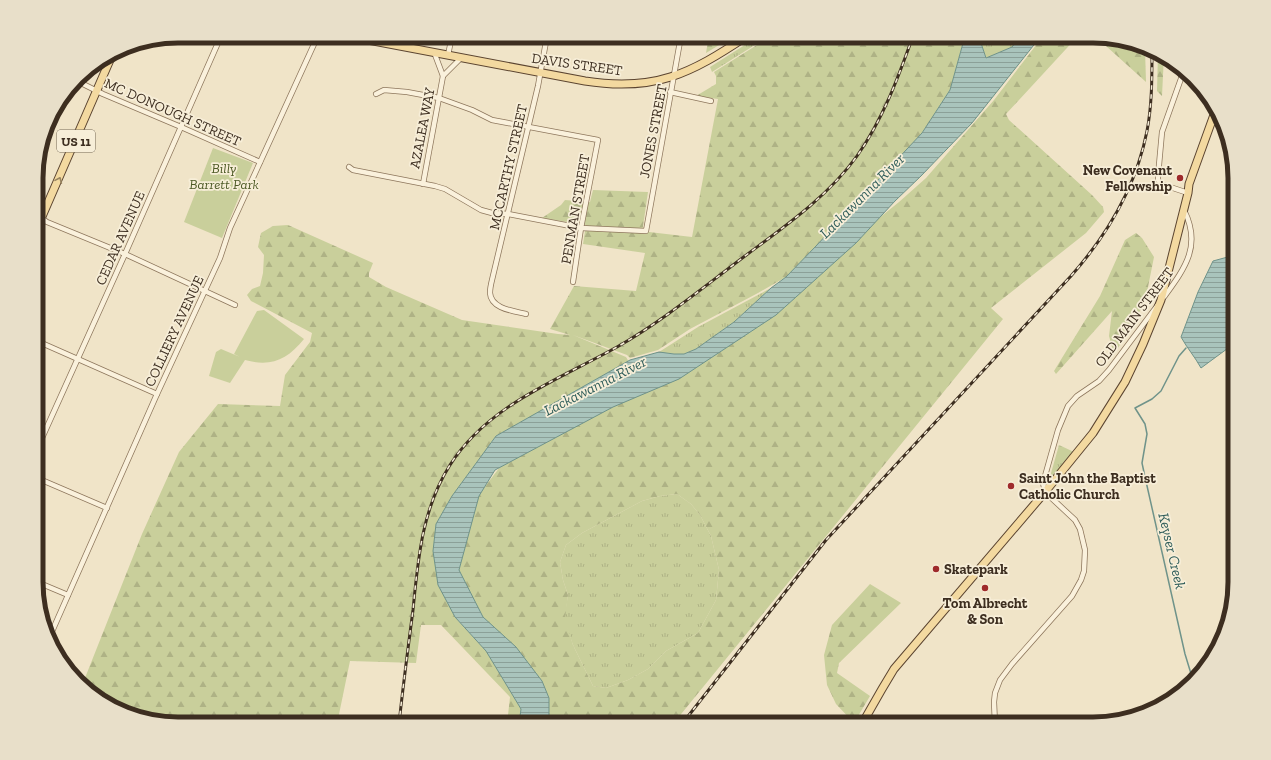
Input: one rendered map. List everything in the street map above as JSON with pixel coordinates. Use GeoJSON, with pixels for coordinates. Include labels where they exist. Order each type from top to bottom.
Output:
{"type":"FeatureCollection","features":[{"type":"Feature","properties":{"kind":"main road","name":"DAVIS STREET"},"geometry":{"type":"LineString","coordinates":[[391,43],[592,83],[614,85],[644,83],[674,76],[702,64],[736,43]]}},
{"type":"Feature","properties":{"kind":"main road","name":"US 11"},"geometry":{"type":"LineString","coordinates":[[43,208],[109,61]]}},
{"type":"Feature","properties":{"kind":"main road"},"geometry":{"type":"LineString","coordinates":[[866,717],[894,669],[1045,492],[1093,433],[1125,382],[1144,344],[1161,300],[1189,184],[1213,117]]}},
{"type":"Feature","properties":{"kind":"street","name":"CEDAR AVENUE"},"geometry":{"type":"LineString","coordinates":[[43,435],[218,43]]}},
{"type":"Feature","properties":{"kind":"street","name":"COLLIERY AVENUE"},"geometry":{"type":"LineString","coordinates":[[52,631],[220,258],[230,228],[315,43]]}},
{"type":"Feature","properties":{"kind":"street"},"geometry":{"type":"LineString","coordinates":[[448,55],[451,43]]}},
{"type":"Feature","properties":{"kind":"street","name":"MCCARTHY STREET"},"geometry":{"type":"LineString","coordinates":[[526,314],[499,306],[494,302],[490,293],[541,73],[546,43]]}},
{"type":"Feature","properties":{"kind":"street","name":"JONES STREET"},"geometry":{"type":"LineString","coordinates":[[581,228],[646,230],[680,43]]}},
{"type":"Feature","properties":{"kind":"street","name":"AZALEA WAY"},"geometry":{"type":"LineString","coordinates":[[423,184],[443,76],[434,52]]}},
{"type":"Feature","properties":{"kind":"street","name":"AZALEA WAY"},"geometry":{"type":"LineString","coordinates":[[443,76],[461,58]]}},
{"type":"Feature","properties":{"kind":"street"},"geometry":{"type":"LineString","coordinates":[[1182,76],[1162,132],[1158,180],[1161,184],[1188,193]]}},
{"type":"Feature","properties":{"kind":"street","name":"MC DONOUGH STREET"},"geometry":{"type":"LineString","coordinates":[[81,83],[260,162]]}},
{"type":"Feature","properties":{"kind":"street"},"geometry":{"type":"LineString","coordinates":[[376,94],[384,90],[407,92],[440,98],[472,110],[492,120],[528,128]]}},
{"type":"Feature","properties":{"kind":"street"},"geometry":{"type":"LineString","coordinates":[[670,92],[711,101]]}},
{"type":"Feature","properties":{"kind":"street"},"geometry":{"type":"LineString","coordinates":[[1212,122],[1216,123]]}},
{"type":"Feature","properties":{"kind":"street","name":"PENMAN STREET"},"geometry":{"type":"LineString","coordinates":[[528,128],[598,140],[581,228],[573,282]]}},
{"type":"Feature","properties":{"kind":"street"},"geometry":{"type":"LineString","coordinates":[[349,166],[353,170],[445,189],[481,210],[492,213],[508,214],[581,228]]}},
{"type":"Feature","properties":{"kind":"street","name":"OLD MAIN STREET"},"geometry":{"type":"LineString","coordinates":[[1045,492],[1043,483],[1058,430],[1068,406],[1077,396],[1099,381],[1109,370],[1179,276],[1187,261],[1192,246],[1190,221],[1184,209]]}},
{"type":"Feature","properties":{"kind":"street"},"geometry":{"type":"LineString","coordinates":[[43,220],[125,254],[204,292],[211,293],[235,304]]}},
{"type":"Feature","properties":{"kind":"street"},"geometry":{"type":"LineString","coordinates":[[43,344],[158,394]]}},
{"type":"Feature","properties":{"kind":"street"},"geometry":{"type":"LineString","coordinates":[[43,481],[107,508]]}},
{"type":"Feature","properties":{"kind":"street"},"geometry":{"type":"LineString","coordinates":[[995,717],[995,693],[1000,680],[1012,664],[1072,596],[1084,571],[1085,550],[1080,529],[1075,520],[1045,492]]}},
{"type":"Feature","properties":{"kind":"street"},"geometry":{"type":"LineString","coordinates":[[43,585],[68,595]]}},
{"type":"Feature","properties":{"kind":"green space"},"geometry":{"type":"Polygon","coordinates":[[[708,43],[722,43],[706,53],[708,43]]]}},
{"type":"Feature","properties":{"kind":"green space"},"geometry":{"type":"Polygon","coordinates":[[[748,43],[758,43],[712,72],[710,67],[748,43]]]}},
{"type":"Feature","properties":{"kind":"green space"},"geometry":{"type":"Polygon","coordinates":[[[760,43],[963,43],[950,90],[922,133],[812,252],[786,277],[690,329],[658,350],[630,358],[627,355],[573,335],[626,357],[629,362],[496,436],[452,496],[436,524],[433,551],[455,617],[486,651],[521,709],[520,717],[508,717],[510,697],[441,625],[421,625],[416,663],[350,661],[338,717],[160,716],[126,707],[110,699],[84,680],[142,534],[179,452],[218,404],[280,406],[285,375],[310,342],[312,333],[251,301],[247,295],[252,289],[260,286],[263,273],[264,255],[258,247],[261,233],[273,226],[288,225],[373,263],[369,277],[386,287],[462,320],[570,335],[550,329],[574,286],[636,291],[645,253],[583,244],[586,225],[542,218],[561,205],[565,200],[590,202],[593,190],[648,192],[642,233],[649,232],[692,237],[718,99],[696,96],[716,84],[716,76],[714,72],[760,43]]]}},
{"type":"Feature","properties":{"kind":"green space"},"geometry":{"type":"Polygon","coordinates":[[[981,43],[1015,43],[1012,47],[986,58],[981,43]]]}},
{"type":"Feature","properties":{"kind":"green space"},"geometry":{"type":"Polygon","coordinates":[[[1038,43],[1072,43],[1006,114],[1009,120],[1092,195],[1103,207],[1104,212],[1086,233],[991,308],[1003,319],[679,717],[542,717],[477,617],[455,569],[476,498],[500,467],[627,395],[812,272],[899,202],[926,178],[994,100],[1038,43]],[[677,494],[660,496],[642,501],[582,533],[566,545],[560,562],[563,580],[568,595],[565,619],[573,645],[593,686],[606,688],[628,680],[648,669],[666,651],[698,633],[716,600],[719,570],[711,536],[700,515],[691,504],[677,494]]]}},
{"type":"Feature","properties":{"kind":"green space"},"geometry":{"type":"Polygon","coordinates":[[[1103,44],[1111,44],[1145,53],[1146,82],[1103,44]]]}},
{"type":"Feature","properties":{"kind":"green space"},"geometry":{"type":"Polygon","coordinates":[[[1158,59],[1164,63],[1162,96],[1157,91],[1158,59]]]}},
{"type":"Feature","properties":{"kind":"green space","name":"Billy Barrett Park"},"geometry":{"type":"Polygon","coordinates":[[[213,148],[253,163],[222,238],[184,222],[213,148]]]}},
{"type":"Feature","properties":{"kind":"green space"},"geometry":{"type":"Polygon","coordinates":[[[1136,233],[1142,238],[1154,257],[1145,302],[1114,354],[1109,336],[1112,311],[1056,374],[1054,371],[1100,296],[1125,240],[1136,233]]]}},
{"type":"Feature","properties":{"kind":"green space"},"geometry":{"type":"Polygon","coordinates":[[[771,288],[734,322],[696,349],[684,354],[659,352],[698,327],[771,288]]]}},
{"type":"Feature","properties":{"kind":"green space"},"geometry":{"type":"Polygon","coordinates":[[[264,310],[304,339],[285,357],[278,360],[263,363],[245,360],[230,383],[209,376],[216,352],[221,349],[240,357],[234,354],[257,311],[264,310]]]}},
{"type":"Feature","properties":{"kind":"green space"},"geometry":{"type":"Polygon","coordinates":[[[1059,445],[1074,452],[1049,481],[1049,480],[1059,445]]]}},
{"type":"Feature","properties":{"kind":"green space"},"geometry":{"type":"Polygon","coordinates":[[[677,494],[691,504],[700,515],[711,536],[719,570],[716,600],[698,633],[666,651],[648,669],[628,680],[606,688],[593,686],[573,645],[564,619],[568,595],[563,580],[560,562],[566,545],[582,533],[642,501],[660,496],[677,494]]]}},
{"type":"Feature","properties":{"kind":"green space"},"geometry":{"type":"Polygon","coordinates":[[[870,584],[901,603],[839,663],[837,673],[870,696],[858,717],[848,717],[836,704],[827,685],[824,655],[832,625],[870,584]]]}},
{"type":"Feature","properties":{"kind":"water","name":"Lackawanna River"},"geometry":{"type":"Polygon","coordinates":[[[963,43],[981,43],[986,58],[1012,47],[1015,43],[1035,43],[972,123],[856,243],[776,315],[679,379],[613,407],[495,470],[479,496],[459,570],[483,617],[516,647],[542,681],[549,698],[549,717],[520,717],[521,709],[486,651],[455,617],[438,585],[433,551],[436,524],[452,496],[496,436],[630,360],[659,352],[684,354],[696,349],[734,322],[771,288],[786,277],[922,133],[950,90],[963,43]]]}},
{"type":"Feature","properties":{"kind":"water"},"geometry":{"type":"Polygon","coordinates":[[[1228,257],[1228,348],[1201,368],[1181,337],[1198,292],[1213,261],[1228,257]]]}},
{"type":"Feature","properties":{"kind":"waterway","name":"Keyser Creek"},"geometry":{"type":"LineString","coordinates":[[1186,348],[1179,356],[1161,391],[1152,399],[1135,408],[1145,424],[1147,434],[1142,463],[1185,654],[1191,675]]}},
{"type":"Feature","properties":{"kind":"railway"},"geometry":{"type":"LineString","coordinates":[[400,717],[417,572],[423,535],[433,499],[450,465],[466,444],[484,426],[504,410],[548,383],[617,347],[649,327],[772,236],[818,199],[845,171],[857,156],[875,128],[902,67],[911,43]]}},
{"type":"Feature","properties":{"kind":"railway"},"geometry":{"type":"LineString","coordinates":[[687,717],[826,540],[1071,276],[1097,244],[1119,209],[1136,171],[1142,152],[1150,111],[1152,56]]}},
{"type":"Feature","properties":{"kind":"place","name":"New Covenant Fellowship"},"geometry":{"type":"Point","coordinates":[1180,178]}},
{"type":"Feature","properties":{"kind":"place","name":"Saint John the Baptist Catholic Church"},"geometry":{"type":"Point","coordinates":[1011,486]}},
{"type":"Feature","properties":{"kind":"place","name":"Skatepark"},"geometry":{"type":"Point","coordinates":[936,569]}},
{"type":"Feature","properties":{"kind":"place","name":"Tom Albrecht & Son"},"geometry":{"type":"Point","coordinates":[985,588]}}]}
